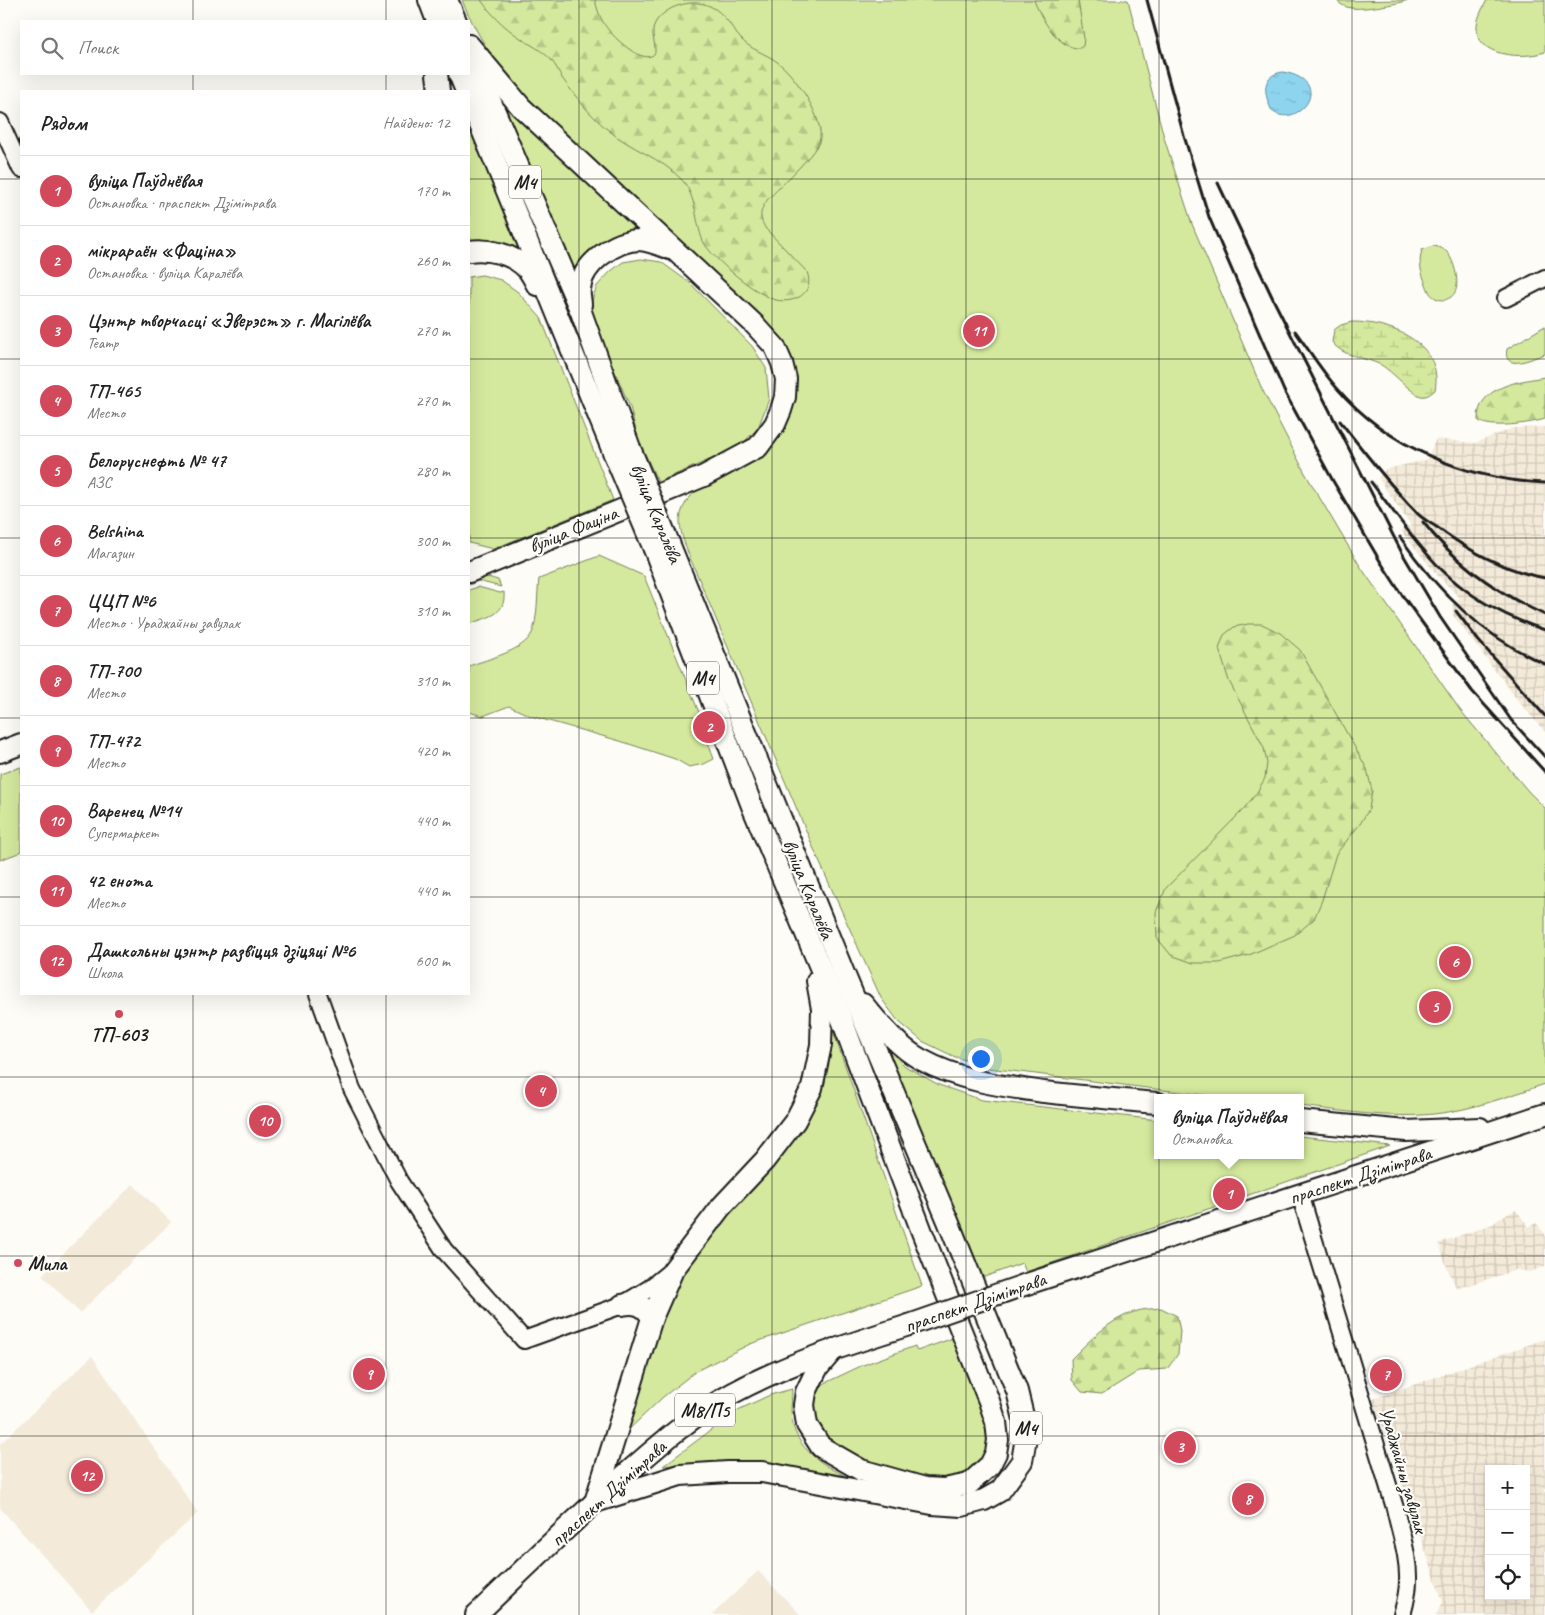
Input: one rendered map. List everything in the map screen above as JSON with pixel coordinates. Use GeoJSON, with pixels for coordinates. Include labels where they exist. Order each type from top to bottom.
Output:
{"type":"FeatureCollection","features":[{"type":"Feature","properties":{"kind":"main road"},"geometry":{"type":"LineString","coordinates":[[434,6],[437,20]]}},
{"type":"Feature","properties":{"kind":"main road"},"geometry":{"type":"LineString","coordinates":[[434,6],[455,20]]}},
{"type":"Feature","properties":{"kind":"main road"},"geometry":{"type":"LineString","coordinates":[[470,46],[521,107],[678,252]]}},
{"type":"Feature","properties":{"kind":"main road","name":"вуліца Каралёва"},"geometry":{"type":"LineString","coordinates":[[470,54],[582,312],[622,451]]}},
{"type":"Feature","properties":{"kind":"main road"},"geometry":{"type":"LineString","coordinates":[[438,75],[440,90]]}},
{"type":"Feature","properties":{"kind":"main road"},"geometry":{"type":"LineString","coordinates":[[459,75],[466,90]]}},
{"type":"Feature","properties":{"kind":"main road","name":"вуліца Каралёва"},"geometry":{"type":"LineString","coordinates":[[470,100],[561,323],[622,451],[845,976]]}},
{"type":"Feature","properties":{"kind":"main road"},"geometry":{"type":"LineString","coordinates":[[582,312],[580,289],[585,275],[598,256],[618,245],[638,240],[656,243],[678,252]]}},
{"type":"Feature","properties":{"kind":"main road"},"geometry":{"type":"LineString","coordinates":[[470,251],[481,249],[496,253],[511,258],[527,269],[561,323]]}},
{"type":"Feature","properties":{"kind":"main road","name":"вуліца Фаціна"},"geometry":{"type":"LineString","coordinates":[[470,572],[704,476],[758,447],[775,424],[785,397],[786,379],[782,363],[774,347],[754,324],[678,252]]}},
{"type":"Feature","properties":{"kind":"main road","name":"вуліца Каралёва"},"geometry":{"type":"LineString","coordinates":[[662,546],[752,806],[813,950]]}},
{"type":"Feature","properties":{"kind":"main road"},"geometry":{"type":"LineString","coordinates":[[470,555],[497,560]]}},
{"type":"Feature","properties":{"kind":"main road"},"geometry":{"type":"LineString","coordinates":[[0,752],[20,744]]}},
{"type":"Feature","properties":{"kind":"main road"},"geometry":{"type":"LineString","coordinates":[[595,1502],[608,1454],[652,1318],[673,1270],[721,1207],[765,1160],[796,1121],[812,1088],[821,1045],[822,1009],[813,950]]}},
{"type":"Feature","properties":{"kind":"main road","name":"М4"},"geometry":{"type":"LineString","coordinates":[[813,950],[839,1012],[996,1422],[998,1440],[996,1454],[990,1465],[969,1484],[944,1489],[925,1488],[861,1470],[821,1447],[807,1425],[804,1405],[806,1392],[817,1369],[834,1349]]}},
{"type":"Feature","properties":{"kind":"main road"},"geometry":{"type":"LineString","coordinates":[[845,976],[863,1004],[900,1045],[920,1059],[954,1074],[989,1085],[1154,1103]]}},
{"type":"Feature","properties":{"kind":"main road","name":"М4"},"geometry":{"type":"LineString","coordinates":[[595,1502],[680,1475],[762,1472],[932,1504],[962,1506],[984,1500],[1000,1491],[1022,1461],[1027,1432],[1017,1391],[845,976]]}},
{"type":"Feature","properties":{"kind":"main road","name":"праспект Дзімітрава"},"geometry":{"type":"LineString","coordinates":[[476,1615],[595,1502],[653,1450],[702,1412],[732,1393],[766,1377],[834,1349],[1545,1114]]}},
{"type":"Feature","properties":{"kind":"main road"},"geometry":{"type":"LineString","coordinates":[[1304,1120],[1406,1131],[1509,1126]]}},
{"type":"Feature","properties":{"kind":"main road"},"geometry":{"type":"LineString","coordinates":[[922,1232],[948,1221]]}},
{"type":"Feature","properties":{"kind":"main road"},"geometry":{"type":"LineString","coordinates":[[622,1305],[630,1303],[641,1306],[646,1309],[652,1318]]}},
{"type":"Feature","properties":{"kind":"street"},"geometry":{"type":"LineString","coordinates":[[0,122],[20,167]]}},
{"type":"Feature","properties":{"kind":"street"},"geometry":{"type":"LineString","coordinates":[[1506,298],[1545,278]]}},
{"type":"Feature","properties":{"kind":"street"},"geometry":{"type":"LineString","coordinates":[[318,995],[352,1088],[399,1182],[444,1250],[524,1340],[622,1305],[650,1288],[673,1270]]}},
{"type":"Feature","properties":{"kind":"street","name":"Ураджайны завулак"},"geometry":{"type":"LineString","coordinates":[[1300,1194],[1359,1386],[1399,1525],[1405,1550],[1408,1580],[1402,1615]]}},
{"type":"Feature","properties":{"kind":"shaded area"},"geometry":{"type":"Polygon","coordinates":[[[1545,427],[1545,732],[1519,702],[1453,615],[1452,605],[1460,598],[1439,577],[1401,531],[1411,525],[1378,478],[1386,469],[1426,460],[1436,439],[1475,443],[1513,428],[1545,427]]]}},
{"type":"Feature","properties":{"kind":"shaded area"},"geometry":{"type":"Polygon","coordinates":[[[133,1184],[171,1222],[80,1313],[42,1275],[133,1184]]]}},
{"type":"Feature","properties":{"kind":"shaded area"},"geometry":{"type":"Polygon","coordinates":[[[1516,1210],[1529,1227],[1536,1223],[1545,1234],[1545,1266],[1531,1272],[1516,1270],[1457,1289],[1447,1268],[1439,1243],[1493,1224],[1501,1217],[1516,1210]]]}},
{"type":"Feature","properties":{"kind":"shaded area"},"geometry":{"type":"Polygon","coordinates":[[[1545,1339],[1545,1615],[1436,1615],[1443,1602],[1373,1399],[1545,1339]]]}},
{"type":"Feature","properties":{"kind":"shaded area"},"geometry":{"type":"Polygon","coordinates":[[[92,1356],[198,1513],[92,1611],[0,1508],[0,1444],[92,1356]]]}},
{"type":"Feature","properties":{"kind":"shaded area"},"geometry":{"type":"Polygon","coordinates":[[[758,1571],[801,1615],[712,1615],[758,1571]]]}},
{"type":"Feature","properties":{"kind":"green space"},"geometry":{"type":"Polygon","coordinates":[[[462,0],[1128,0],[1165,141],[1192,224],[1262,389],[1305,473],[1360,566],[1460,710],[1528,791],[1545,808],[1545,1084],[1490,1102],[1448,1112],[1401,1116],[1367,1114],[1304,1106],[1304,1094],[1195,1094],[988,1068],[953,1056],[922,1041],[898,1021],[881,998],[819,861],[690,558],[681,531],[680,521],[683,507],[691,496],[702,486],[758,456],[776,442],[789,418],[795,381],[525,97],[489,52],[468,15],[462,0]]]}},
{"type":"Feature","properties":{"kind":"green space"},"geometry":{"type":"Polygon","coordinates":[[[481,0],[595,0],[602,19],[612,34],[627,48],[643,56],[650,56],[655,53],[653,30],[655,23],[660,17],[679,5],[700,3],[719,12],[745,43],[772,58],[783,67],[800,86],[814,110],[820,133],[819,142],[803,163],[768,199],[763,207],[761,217],[766,229],[807,272],[809,279],[806,291],[802,295],[790,300],[776,300],[747,284],[725,266],[715,257],[703,241],[693,202],[682,180],[656,159],[616,136],[601,124],[572,92],[548,57],[508,29],[481,0]]]}},
{"type":"Feature","properties":{"kind":"green space"},"geometry":{"type":"Polygon","coordinates":[[[1034,0],[1078,0],[1084,38],[1083,46],[1080,48],[1072,47],[1058,38],[1051,31],[1034,0]]]}},
{"type":"Feature","properties":{"kind":"green space"},"geometry":{"type":"Polygon","coordinates":[[[1408,0],[1363,8],[1351,8],[1337,1],[1408,0]]]}},
{"type":"Feature","properties":{"kind":"green space"},"geometry":{"type":"Polygon","coordinates":[[[1487,0],[1545,0],[1545,52],[1525,55],[1502,54],[1483,44],[1478,36],[1477,25],[1487,0]]]}},
{"type":"Feature","properties":{"kind":"green space"},"geometry":{"type":"Polygon","coordinates":[[[491,86],[647,236],[579,271],[568,267],[491,86]]]}},
{"type":"Feature","properties":{"kind":"green space"},"geometry":{"type":"Polygon","coordinates":[[[470,123],[525,255],[470,244],[470,123]]]}},
{"type":"Feature","properties":{"kind":"green space"},"geometry":{"type":"Polygon","coordinates":[[[1433,246],[1447,252],[1455,270],[1457,281],[1455,293],[1444,300],[1437,299],[1431,294],[1421,271],[1420,259],[1422,250],[1433,246]]]}},
{"type":"Feature","properties":{"kind":"green space"},"geometry":{"type":"Polygon","coordinates":[[[641,259],[661,262],[690,283],[752,346],[766,368],[769,399],[758,428],[739,447],[658,482],[638,439],[630,407],[594,322],[591,303],[597,286],[611,271],[623,262],[641,259]]]}},
{"type":"Feature","properties":{"kind":"green space"},"geometry":{"type":"Polygon","coordinates":[[[482,275],[501,280],[518,292],[541,318],[613,500],[493,549],[470,543],[470,277],[482,275]]]}},
{"type":"Feature","properties":{"kind":"green space"},"geometry":{"type":"Polygon","coordinates":[[[1352,322],[1383,326],[1412,338],[1423,348],[1431,360],[1436,374],[1435,390],[1430,394],[1421,396],[1381,365],[1348,354],[1336,347],[1332,342],[1334,330],[1341,325],[1352,322]]]}},
{"type":"Feature","properties":{"kind":"green space"},"geometry":{"type":"Polygon","coordinates":[[[1545,326],[1545,354],[1520,362],[1509,361],[1507,349],[1545,326]]]}},
{"type":"Feature","properties":{"kind":"green space"},"geometry":{"type":"Polygon","coordinates":[[[1545,377],[1545,419],[1521,424],[1500,425],[1491,425],[1478,420],[1480,409],[1485,399],[1492,393],[1513,383],[1545,377]]]}},
{"type":"Feature","properties":{"kind":"green space"},"geometry":{"type":"Polygon","coordinates":[[[599,556],[644,576],[700,715],[698,716],[714,759],[704,764],[689,767],[675,759],[620,741],[531,716],[509,706],[483,716],[470,712],[470,666],[513,650],[528,639],[532,633],[535,621],[539,579],[599,556]]]}},
{"type":"Feature","properties":{"kind":"green space"},"geometry":{"type":"Polygon","coordinates":[[[484,576],[498,580],[501,587],[478,581],[470,585],[470,581],[484,576]]]}},
{"type":"Feature","properties":{"kind":"green space"},"geometry":{"type":"Polygon","coordinates":[[[478,587],[500,593],[504,592],[504,600],[499,611],[489,617],[470,624],[470,590],[478,587]]]}},
{"type":"Feature","properties":{"kind":"green space"},"geometry":{"type":"Polygon","coordinates":[[[1262,624],[1280,633],[1300,650],[1367,769],[1372,791],[1369,809],[1360,824],[1336,854],[1314,919],[1295,935],[1249,955],[1219,963],[1193,963],[1171,955],[1157,938],[1156,912],[1166,888],[1241,812],[1256,794],[1265,778],[1267,763],[1264,748],[1229,681],[1219,649],[1224,635],[1234,627],[1262,624]]]}},
{"type":"Feature","properties":{"kind":"green space"},"geometry":{"type":"Polygon","coordinates":[[[20,767],[20,852],[0,860],[0,774],[20,767]]]}},
{"type":"Feature","properties":{"kind":"green space"},"geometry":{"type":"Polygon","coordinates":[[[832,1028],[922,1286],[750,1344],[696,1371],[663,1397],[621,1437],[679,1270],[741,1192],[827,1057],[832,1028]]]}},
{"type":"Feature","properties":{"kind":"green space"},"geometry":{"type":"Polygon","coordinates":[[[882,1044],[905,1066],[939,1085],[982,1100],[1154,1120],[1154,1159],[1304,1159],[1304,1136],[1390,1146],[1026,1272],[1022,1263],[979,1279],[882,1044]]]}},
{"type":"Feature","properties":{"kind":"green space"},"geometry":{"type":"Polygon","coordinates":[[[1161,1308],[1177,1316],[1180,1331],[1178,1354],[1167,1369],[1139,1371],[1102,1394],[1082,1392],[1072,1380],[1071,1359],[1116,1320],[1137,1311],[1161,1308]]]}},
{"type":"Feature","properties":{"kind":"green space"},"geometry":{"type":"Polygon","coordinates":[[[956,1337],[990,1431],[982,1462],[967,1476],[922,1482],[842,1457],[815,1430],[812,1404],[816,1391],[825,1383],[863,1365],[915,1346],[917,1351],[956,1337]]]}},
{"type":"Feature","properties":{"kind":"green space"},"geometry":{"type":"Polygon","coordinates":[[[792,1389],[792,1420],[795,1432],[801,1443],[818,1460],[860,1484],[764,1465],[710,1462],[663,1466],[738,1410],[770,1395],[792,1389]]]}},
{"type":"Feature","properties":{"kind":"water"},"geometry":{"type":"Polygon","coordinates":[[[1283,72],[1299,77],[1308,85],[1310,94],[1307,103],[1301,110],[1292,115],[1282,115],[1272,111],[1267,99],[1267,81],[1270,77],[1283,72]]]}},
{"type":"Feature","properties":{"kind":"railway"},"geometry":{"type":"LineString","coordinates":[[1147,0],[1184,136],[1209,217],[1284,391],[1333,481],[1402,595],[1472,691],[1545,772]]}},
{"type":"Feature","properties":{"kind":"railway"},"geometry":{"type":"LineString","coordinates":[[1218,183],[1275,303],[1401,551],[1440,617],[1511,720],[1545,757]]}},
{"type":"Feature","properties":{"kind":"railway"},"geometry":{"type":"LineString","coordinates":[[1295,331],[1320,367],[1356,408],[1379,427],[1404,443],[1458,467],[1487,475],[1545,483]]}},
{"type":"Feature","properties":{"kind":"railway"},"geometry":{"type":"LineString","coordinates":[[1340,421],[1386,479],[1421,517],[1462,545],[1489,559],[1531,575],[1545,578]]}},
{"type":"Feature","properties":{"kind":"railway"},"geometry":{"type":"LineString","coordinates":[[1371,482],[1424,550],[1454,581],[1491,606],[1517,620],[1545,630]]}},
{"type":"Feature","properties":{"kind":"railway"},"geometry":{"type":"LineString","coordinates":[[1423,522],[1449,551],[1478,576],[1510,597],[1545,615]]}},
{"type":"Feature","properties":{"kind":"railway"},"geometry":{"type":"LineString","coordinates":[[1400,537],[1430,576],[1464,611],[1502,641],[1545,664]]}},
{"type":"Feature","properties":{"kind":"railway"},"geometry":{"type":"LineString","coordinates":[[1456,611],[1478,640],[1545,716]]}},
{"type":"Feature","properties":{"kind":"place","name":"42 енота"},"geometry":{"type":"Point","coordinates":[979,331]}},
{"type":"Feature","properties":{"kind":"place","name":"мікрараён «Фаціна»"},"geometry":{"type":"Point","coordinates":[709,727]}},
{"type":"Feature","properties":{"kind":"place","name":"Belshina"},"geometry":{"type":"Point","coordinates":[1455,962]}},
{"type":"Feature","properties":{"kind":"place","name":"Белоруснефть № 47"},"geometry":{"type":"Point","coordinates":[1435,1007]}},
{"type":"Feature","properties":{"kind":"place","name":"ТП-603"},"geometry":{"type":"Point","coordinates":[119,1014]}},
{"type":"Feature","properties":{"kind":"place","name":"ТП-465"},"geometry":{"type":"Point","coordinates":[541,1091]}},
{"type":"Feature","properties":{"kind":"place","name":"Варенец №14"},"geometry":{"type":"Point","coordinates":[265,1121]}},
{"type":"Feature","properties":{"kind":"place","name":"вуліца Паўднёвая"},"geometry":{"type":"Point","coordinates":[1229,1194]}},
{"type":"Feature","properties":{"kind":"place","name":"Мила"},"geometry":{"type":"Point","coordinates":[18,1263]}},
{"type":"Feature","properties":{"kind":"place","name":"ТП-472"},"geometry":{"type":"Point","coordinates":[369,1374]}},
{"type":"Feature","properties":{"kind":"place","name":"ЦЦП №6"},"geometry":{"type":"Point","coordinates":[1386,1375]}},
{"type":"Feature","properties":{"kind":"place","name":"Цэнтр творчасці «Эверэст» г. Магілёва"},"geometry":{"type":"Point","coordinates":[1180,1447]}},
{"type":"Feature","properties":{"kind":"place","name":"Дашкольны цэнтр развіцця дзіцяці №6"},"geometry":{"type":"Point","coordinates":[87,1476]}},
{"type":"Feature","properties":{"kind":"place","name":"ТП-700"},"geometry":{"type":"Point","coordinates":[1248,1499]}}]}
